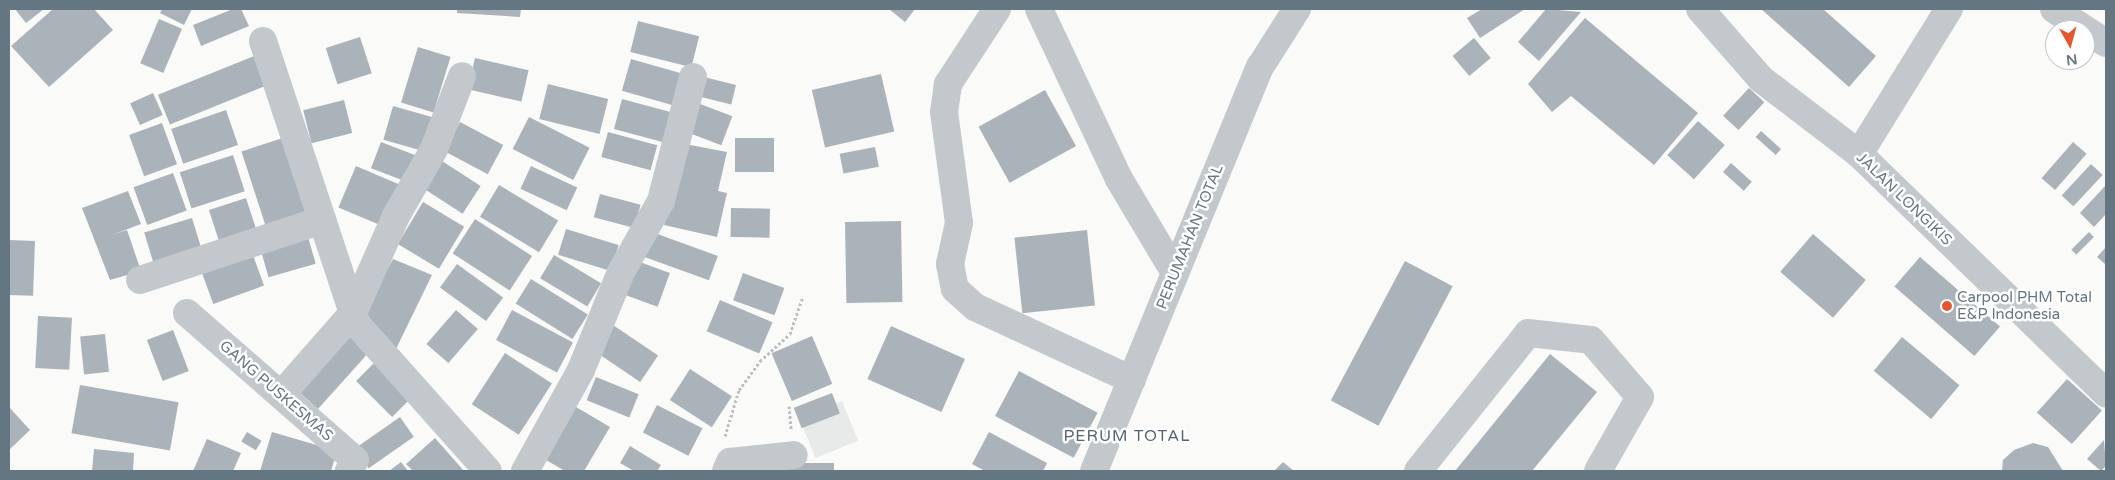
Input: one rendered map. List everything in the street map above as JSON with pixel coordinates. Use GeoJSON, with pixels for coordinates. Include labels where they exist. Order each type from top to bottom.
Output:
{"type":"FeatureCollection","features":[{"type":"Feature","properties":{"kind":"street"},"geometry":{"type":"LineString","coordinates":[[997,9],[948,84],[944,112],[959,223],[950,264],[955,289],[975,307],[1132,380]]}},
{"type":"Feature","properties":{"kind":"street"},"geometry":{"type":"LineString","coordinates":[[1039,9],[1118,179],[1176,273]]}},
{"type":"Feature","properties":{"kind":"street","name":"PERUMAHAN TOTAL"},"geometry":{"type":"LineString","coordinates":[[1094,471],[1260,67],[1297,9]]}},
{"type":"Feature","properties":{"kind":"street","name":"JALAN LONGIKIS"},"geometry":{"type":"LineString","coordinates":[[1700,9],[1761,79],[1859,154],[2106,393]]}},
{"type":"Feature","properties":{"kind":"street"},"geometry":{"type":"LineString","coordinates":[[1859,154],[1949,9]]}},
{"type":"Feature","properties":{"kind":"street"},"geometry":{"type":"LineString","coordinates":[[2054,9],[2106,43]]}},
{"type":"Feature","properties":{"kind":"street"},"geometry":{"type":"LineString","coordinates":[[263,41],[356,323],[488,471]]}},
{"type":"Feature","properties":{"kind":"street"},"geometry":{"type":"LineString","coordinates":[[281,395],[353,313],[396,216],[434,149],[462,76]]}},
{"type":"Feature","properties":{"kind":"street"},"geometry":{"type":"LineString","coordinates":[[525,471],[581,370],[621,272],[661,201],[693,76]]}},
{"type":"Feature","properties":{"kind":"street"},"geometry":{"type":"LineString","coordinates":[[140,280],[322,220]]}},
{"type":"Feature","properties":{"kind":"street","name":"GANG PUSKESMAS"},"geometry":{"type":"LineString","coordinates":[[187,313],[355,460],[349,471]]}},
{"type":"Feature","properties":{"kind":"street"},"geometry":{"type":"LineString","coordinates":[[1418,471],[1528,333],[1591,340],[1640,398],[1598,471]]}},
{"type":"Feature","properties":{"kind":"street"},"geometry":{"type":"LineString","coordinates":[[728,466],[794,455]]}},
{"type":"Feature","properties":{"kind":"path"},"geometry":{"type":"LineString","coordinates":[[728,466],[724,430],[739,390],[760,361],[790,334],[804,296]]}},
{"type":"Feature","properties":{"kind":"shaded area"},"geometry":{"type":"Polygon","coordinates":[[[842,401],[858,441],[815,458],[799,418],[842,401]]]}},
{"type":"Feature","properties":{"kind":"building"},"geometry":{"type":"Polygon","coordinates":[[[15,9],[44,9],[26,23],[15,9]]]}},
{"type":"Feature","properties":{"kind":"building"},"geometry":{"type":"Polygon","coordinates":[[[53,9],[94,9],[113,30],[49,87],[11,46],[53,9]]]}},
{"type":"Feature","properties":{"kind":"building"},"geometry":{"type":"Polygon","coordinates":[[[162,9],[192,9],[184,25],[160,13],[162,9]]]}},
{"type":"Feature","properties":{"kind":"building"},"geometry":{"type":"Polygon","coordinates":[[[233,9],[241,9],[249,26],[201,46],[193,25],[233,9]]]}},
{"type":"Feature","properties":{"kind":"building"},"geometry":{"type":"Polygon","coordinates":[[[457,9],[521,9],[520,17],[457,13],[457,9]]]}},
{"type":"Feature","properties":{"kind":"building"},"geometry":{"type":"Polygon","coordinates":[[[889,9],[915,9],[905,22],[889,9]]]}},
{"type":"Feature","properties":{"kind":"building"},"geometry":{"type":"Polygon","coordinates":[[[1482,9],[1525,9],[1480,38],[1467,18],[1482,9]]]}},
{"type":"Feature","properties":{"kind":"building"},"geometry":{"type":"Polygon","coordinates":[[[1546,9],[1581,12],[1539,61],[1518,42],[1546,9]]]}},
{"type":"Feature","properties":{"kind":"building"},"geometry":{"type":"Polygon","coordinates":[[[1761,9],[1823,9],[1876,56],[1849,87],[1761,9]]]}},
{"type":"Feature","properties":{"kind":"building"},"geometry":{"type":"Polygon","coordinates":[[[1585,18],[1698,113],[1654,165],[1571,96],[1552,112],[1528,84],[1585,18]]]}},
{"type":"Feature","properties":{"kind":"building"},"geometry":{"type":"Polygon","coordinates":[[[159,19],[182,29],[163,73],[140,63],[159,19]]]}},
{"type":"Feature","properties":{"kind":"building"},"geometry":{"type":"Polygon","coordinates":[[[638,21],[699,36],[691,67],[630,52],[638,21]]]}},
{"type":"Feature","properties":{"kind":"building"},"geometry":{"type":"Polygon","coordinates":[[[360,37],[372,73],[338,84],[326,48],[360,37]]]}},
{"type":"Feature","properties":{"kind":"building"},"geometry":{"type":"Polygon","coordinates":[[[1474,38],[1491,58],[1469,76],[1453,56],[1474,38]]]}},
{"type":"Feature","properties":{"kind":"building"},"geometry":{"type":"Polygon","coordinates":[[[418,47],[451,57],[434,112],[401,102],[418,47]]]}},
{"type":"Feature","properties":{"kind":"building"},"geometry":{"type":"Polygon","coordinates":[[[259,54],[271,84],[170,125],[158,95],[259,54]]]}},
{"type":"Feature","properties":{"kind":"building"},"geometry":{"type":"Polygon","coordinates":[[[475,58],[529,70],[521,102],[468,89],[475,58]]]}},
{"type":"Feature","properties":{"kind":"building"},"geometry":{"type":"Polygon","coordinates":[[[631,59],[681,73],[672,105],[622,91],[631,59]]]}},
{"type":"Feature","properties":{"kind":"building"},"geometry":{"type":"Polygon","coordinates":[[[881,74],[894,131],[825,147],[812,90],[881,74]]]}},
{"type":"Feature","properties":{"kind":"building"},"geometry":{"type":"Polygon","coordinates":[[[704,77],[736,85],[731,104],[699,96],[704,77]]]}},
{"type":"Feature","properties":{"kind":"building"},"geometry":{"type":"Polygon","coordinates":[[[548,84],[608,99],[599,134],[539,119],[548,84]]]}},
{"type":"Feature","properties":{"kind":"building"},"geometry":{"type":"Polygon","coordinates":[[[1749,88],[1764,102],[1738,130],[1723,116],[1749,88]]]}},
{"type":"Feature","properties":{"kind":"building"},"geometry":{"type":"Polygon","coordinates":[[[1045,90],[1076,146],[1010,183],[979,127],[1045,90]]]}},
{"type":"Feature","properties":{"kind":"building"},"geometry":{"type":"Polygon","coordinates":[[[153,93],[163,115],[140,125],[130,103],[153,93]]]}},
{"type":"Feature","properties":{"kind":"building"},"geometry":{"type":"Polygon","coordinates":[[[622,99],[675,113],[667,143],[614,129],[622,99]]]}},
{"type":"Feature","properties":{"kind":"building"},"geometry":{"type":"Polygon","coordinates":[[[344,100],[352,133],[311,143],[303,110],[344,100]]]}},
{"type":"Feature","properties":{"kind":"building"},"geometry":{"type":"Polygon","coordinates":[[[695,102],[732,116],[721,145],[684,131],[695,102]]]}},
{"type":"Feature","properties":{"kind":"building"},"geometry":{"type":"Polygon","coordinates":[[[393,106],[434,118],[425,151],[383,140],[393,106]]]}},
{"type":"Feature","properties":{"kind":"building"},"geometry":{"type":"Polygon","coordinates":[[[226,110],[238,145],[183,164],[171,129],[226,110]]]}},
{"type":"Feature","properties":{"kind":"building"},"geometry":{"type":"Polygon","coordinates":[[[529,117],[590,148],[573,180],[513,149],[529,117]]]}},
{"type":"Feature","properties":{"kind":"building"},"geometry":{"type":"Polygon","coordinates":[[[1698,121],[1725,145],[1694,179],[1667,155],[1698,121]]]}},
{"type":"Feature","properties":{"kind":"building"},"geometry":{"type":"Polygon","coordinates":[[[460,122],[503,145],[488,174],[445,151],[460,122]]]}},
{"type":"Feature","properties":{"kind":"building"},"geometry":{"type":"Polygon","coordinates":[[[162,123],[177,164],[144,176],[129,135],[162,123]]]}},
{"type":"Feature","properties":{"kind":"building"},"geometry":{"type":"Polygon","coordinates":[[[1761,131],[1781,149],[1776,155],[1756,137],[1761,131]]]}},
{"type":"Feature","properties":{"kind":"building"},"geometry":{"type":"Polygon","coordinates":[[[608,132],[657,145],[651,170],[601,157],[608,132]]]}},
{"type":"Feature","properties":{"kind":"building"},"geometry":{"type":"Polygon","coordinates":[[[289,136],[314,214],[267,229],[241,151],[289,136]]]}},
{"type":"Feature","properties":{"kind":"building"},"geometry":{"type":"Polygon","coordinates":[[[735,138],[774,138],[774,172],[735,172],[735,138]]]}},
{"type":"Feature","properties":{"kind":"building"},"geometry":{"type":"Polygon","coordinates":[[[381,142],[417,156],[407,182],[371,168],[381,142]]]}},
{"type":"Feature","properties":{"kind":"building"},"geometry":{"type":"Polygon","coordinates":[[[2073,142],[2087,154],[2055,190],[2042,178],[2073,142]]]}},
{"type":"Feature","properties":{"kind":"building"},"geometry":{"type":"Polygon","coordinates":[[[685,144],[727,152],[718,191],[727,193],[717,237],[664,225],[685,144]]]}},
{"type":"Feature","properties":{"kind":"building"},"geometry":{"type":"Polygon","coordinates":[[[875,147],[879,167],[843,174],[840,154],[875,147]]]}},
{"type":"Feature","properties":{"kind":"building"},"geometry":{"type":"Polygon","coordinates":[[[233,155],[245,191],[191,208],[180,172],[233,155]]]}},
{"type":"Feature","properties":{"kind":"building"},"geometry":{"type":"Polygon","coordinates":[[[442,161],[481,186],[463,214],[424,189],[442,161]]]}},
{"type":"Feature","properties":{"kind":"building"},"geometry":{"type":"Polygon","coordinates":[[[1731,163],[1752,182],[1744,191],[1723,172],[1731,163]]]}},
{"type":"Feature","properties":{"kind":"building"},"geometry":{"type":"Polygon","coordinates":[[[2091,164],[2103,175],[2073,206],[2062,195],[2091,164]]]}},
{"type":"Feature","properties":{"kind":"building"},"geometry":{"type":"Polygon","coordinates":[[[356,166],[403,186],[385,227],[338,207],[356,166]]]}},
{"type":"Feature","properties":{"kind":"building"},"geometry":{"type":"Polygon","coordinates":[[[531,166],[577,188],[567,210],[520,189],[531,166]]]}},
{"type":"Feature","properties":{"kind":"building"},"geometry":{"type":"Polygon","coordinates":[[[173,173],[187,211],[147,225],[134,187],[173,173]]]}},
{"type":"Feature","properties":{"kind":"building"},"geometry":{"type":"Polygon","coordinates":[[[499,185],[558,221],[539,252],[480,217],[499,185]]]}},
{"type":"Feature","properties":{"kind":"building"},"geometry":{"type":"Polygon","coordinates":[[[2106,185],[2106,214],[2094,227],[2080,213],[2106,185]]]}},
{"type":"Feature","properties":{"kind":"building"},"geometry":{"type":"Polygon","coordinates":[[[128,191],[141,224],[112,235],[127,230],[141,271],[110,280],[82,208],[128,191]]]}},
{"type":"Feature","properties":{"kind":"building"},"geometry":{"type":"Polygon","coordinates":[[[600,194],[641,205],[634,228],[594,217],[600,194]]]}},
{"type":"Feature","properties":{"kind":"building"},"geometry":{"type":"Polygon","coordinates":[[[246,198],[256,228],[219,240],[209,210],[246,198]]]}},
{"type":"Feature","properties":{"kind":"building"},"geometry":{"type":"Polygon","coordinates":[[[423,202],[464,227],[439,269],[398,244],[423,202]]]}},
{"type":"Feature","properties":{"kind":"building"},"geometry":{"type":"Polygon","coordinates":[[[731,208],[770,209],[769,238],[730,237],[731,208]]]}},
{"type":"Feature","properties":{"kind":"building"},"geometry":{"type":"Polygon","coordinates":[[[192,218],[203,255],[156,270],[144,233],[192,218]]]}},
{"type":"Feature","properties":{"kind":"building"},"geometry":{"type":"Polygon","coordinates":[[[475,219],[532,256],[510,290],[453,253],[475,219]]]}},
{"type":"Feature","properties":{"kind":"building"},"geometry":{"type":"Polygon","coordinates":[[[901,221],[902,302],[846,303],[845,222],[901,221]]]}},
{"type":"Feature","properties":{"kind":"building"},"geometry":{"type":"Polygon","coordinates":[[[566,229],[619,245],[611,271],[558,255],[566,229]]]}},
{"type":"Feature","properties":{"kind":"building"},"geometry":{"type":"Polygon","coordinates":[[[306,230],[316,264],[269,277],[259,244],[306,230]]]}},
{"type":"Feature","properties":{"kind":"building"},"geometry":{"type":"Polygon","coordinates":[[[1087,230],[1095,306],[1022,313],[1014,238],[1087,230]]]}},
{"type":"Feature","properties":{"kind":"building"},"geometry":{"type":"Polygon","coordinates":[[[652,232],[718,256],[709,280],[643,256],[652,232]]]}},
{"type":"Feature","properties":{"kind":"building"},"geometry":{"type":"Polygon","coordinates":[[[2089,232],[2094,237],[2076,255],[2071,250],[2089,232]]]}},
{"type":"Feature","properties":{"kind":"building"},"geometry":{"type":"Polygon","coordinates":[[[1813,234],[1866,280],[1833,318],[1780,272],[1813,234]]]}},
{"type":"Feature","properties":{"kind":"building"},"geometry":{"type":"Polygon","coordinates":[[[9,240],[35,241],[33,296],[9,295],[9,240]]]}},
{"type":"Feature","properties":{"kind":"building"},"geometry":{"type":"Polygon","coordinates":[[[250,247],[264,286],[213,304],[199,265],[250,247]]]}},
{"type":"Feature","properties":{"kind":"building"},"geometry":{"type":"Polygon","coordinates":[[[2106,247],[2106,262],[2105,264],[2097,257],[2106,247]]]}},
{"type":"Feature","properties":{"kind":"building"},"geometry":{"type":"Polygon","coordinates":[[[554,255],[601,283],[587,306],[540,278],[554,255]]]}},
{"type":"Feature","properties":{"kind":"building","name":"Carpool PHM Total E&P Indonesia"},"geometry":{"type":"Polygon","coordinates":[[[1920,257],[2000,327],[1974,356],[1894,286],[1920,257]]]}},
{"type":"Feature","properties":{"kind":"building"},"geometry":{"type":"Polygon","coordinates":[[[393,259],[432,275],[394,353],[359,321],[393,259]]]}},
{"type":"Feature","properties":{"kind":"building"},"geometry":{"type":"Polygon","coordinates":[[[637,261],[670,273],[658,307],[625,295],[637,261]]]}},
{"type":"Feature","properties":{"kind":"building"},"geometry":{"type":"Polygon","coordinates":[[[1405,261],[1453,286],[1379,426],[1331,401],[1405,261]]]}},
{"type":"Feature","properties":{"kind":"building"},"geometry":{"type":"Polygon","coordinates":[[[457,264],[503,298],[486,321],[440,287],[457,264]]]}},
{"type":"Feature","properties":{"kind":"building"},"geometry":{"type":"Polygon","coordinates":[[[743,273],[784,288],[774,315],[733,300],[743,273]]]}},
{"type":"Feature","properties":{"kind":"building"},"geometry":{"type":"Polygon","coordinates":[[[531,279],[588,315],[572,339],[516,304],[531,279]]]}},
{"type":"Feature","properties":{"kind":"building"},"geometry":{"type":"Polygon","coordinates":[[[720,300],[772,322],[759,354],[707,331],[720,300]]]}},
{"type":"Feature","properties":{"kind":"building"},"geometry":{"type":"Polygon","coordinates":[[[456,310],[478,329],[448,363],[426,344],[456,310]]]}},
{"type":"Feature","properties":{"kind":"building"},"geometry":{"type":"Polygon","coordinates":[[[512,310],[573,342],[557,372],[496,340],[512,310]]]}},
{"type":"Feature","properties":{"kind":"building"},"geometry":{"type":"Polygon","coordinates":[[[38,316],[72,318],[69,370],[35,368],[38,316]]]}},
{"type":"Feature","properties":{"kind":"building"},"geometry":{"type":"Polygon","coordinates":[[[610,323],[658,355],[640,382],[592,350],[610,323]]]}},
{"type":"Feature","properties":{"kind":"building"},"geometry":{"type":"Polygon","coordinates":[[[891,326],[965,359],[941,412],[867,379],[891,326]]]}},
{"type":"Feature","properties":{"kind":"building"},"geometry":{"type":"Polygon","coordinates":[[[354,327],[375,346],[318,409],[297,390],[354,327]]]}},
{"type":"Feature","properties":{"kind":"building"},"geometry":{"type":"Polygon","coordinates":[[[173,330],[189,371],[163,381],[147,340],[173,330]]]}},
{"type":"Feature","properties":{"kind":"building"},"geometry":{"type":"Polygon","coordinates":[[[105,334],[109,372],[84,374],[80,337],[105,334]]]}},
{"type":"Feature","properties":{"kind":"building"},"geometry":{"type":"Polygon","coordinates":[[[812,336],[832,384],[792,401],[771,353],[812,336]]]}},
{"type":"Feature","properties":{"kind":"building"},"geometry":{"type":"Polygon","coordinates":[[[1902,337],[1959,385],[1931,419],[1874,371],[1902,337]]]}},
{"type":"Feature","properties":{"kind":"building"},"geometry":{"type":"Polygon","coordinates":[[[505,353],[552,383],[519,435],[472,404],[505,353]]]}},
{"type":"Feature","properties":{"kind":"building"},"geometry":{"type":"Polygon","coordinates":[[[1550,354],[1597,392],[1532,471],[1455,471],[1550,354]]]}},
{"type":"Feature","properties":{"kind":"building"},"geometry":{"type":"Polygon","coordinates":[[[378,359],[414,395],[392,417],[356,381],[378,359]]]}},
{"type":"Feature","properties":{"kind":"building"},"geometry":{"type":"Polygon","coordinates":[[[690,369],[732,396],[712,427],[670,400],[690,369]]]}},
{"type":"Feature","properties":{"kind":"building"},"geometry":{"type":"Polygon","coordinates":[[[1019,371],[1098,413],[1074,458],[995,416],[1019,371]]]}},
{"type":"Feature","properties":{"kind":"building"},"geometry":{"type":"Polygon","coordinates":[[[596,377],[639,394],[629,417],[587,400],[596,377]]]}},
{"type":"Feature","properties":{"kind":"building"},"geometry":{"type":"Polygon","coordinates":[[[2067,379],[2102,410],[2072,444],[2037,412],[2067,379]]]}},
{"type":"Feature","properties":{"kind":"building"},"geometry":{"type":"Polygon","coordinates":[[[80,385],[178,402],[170,451],[71,433],[80,385]]]}},
{"type":"Feature","properties":{"kind":"building"},"geometry":{"type":"Polygon","coordinates":[[[832,393],[840,414],[802,428],[794,408],[832,393]]]}},
{"type":"Feature","properties":{"kind":"building"},"geometry":{"type":"Polygon","coordinates":[[[657,405],[702,428],[688,456],[643,433],[657,405]]]}},
{"type":"Feature","properties":{"kind":"building"},"geometry":{"type":"Polygon","coordinates":[[[9,407],[30,430],[9,450],[9,407]]]}},
{"type":"Feature","properties":{"kind":"building"},"geometry":{"type":"Polygon","coordinates":[[[576,407],[610,427],[584,471],[565,471],[546,460],[576,407]]]}},
{"type":"Feature","properties":{"kind":"building"},"geometry":{"type":"Polygon","coordinates":[[[400,417],[414,437],[369,468],[355,449],[400,417]]]}},
{"type":"Feature","properties":{"kind":"building"},"geometry":{"type":"Polygon","coordinates":[[[247,432],[262,441],[256,450],[241,441],[247,432]]]}},
{"type":"Feature","properties":{"kind":"building"},"geometry":{"type":"Polygon","coordinates":[[[272,432],[337,451],[331,471],[260,471],[272,432]]]}},
{"type":"Feature","properties":{"kind":"building"},"geometry":{"type":"Polygon","coordinates":[[[989,432],[1047,463],[1043,471],[985,471],[972,464],[989,432]]]}},
{"type":"Feature","properties":{"kind":"building"},"geometry":{"type":"Polygon","coordinates":[[[435,438],[464,471],[413,471],[406,464],[435,438]]]}},
{"type":"Feature","properties":{"kind":"building"},"geometry":{"type":"Polygon","coordinates":[[[207,439],[241,453],[233,471],[193,471],[207,439]]]}},
{"type":"Feature","properties":{"kind":"building"},"geometry":{"type":"Polygon","coordinates":[[[2104,440],[2106,466],[2101,471],[2087,459],[2104,440]]]}},
{"type":"Feature","properties":{"kind":"building"},"geometry":{"type":"Polygon","coordinates":[[[2033,443],[2048,447],[2063,471],[2002,471],[2003,460],[2014,450],[2033,443]]]}},
{"type":"Feature","properties":{"kind":"building"},"geometry":{"type":"Polygon","coordinates":[[[630,446],[661,465],[657,471],[634,471],[620,463],[630,446]]]}},
{"type":"Feature","properties":{"kind":"building"},"geometry":{"type":"Polygon","coordinates":[[[94,449],[134,453],[133,471],[92,471],[94,449]]]}},
{"type":"Feature","properties":{"kind":"building"},"geometry":{"type":"Polygon","coordinates":[[[401,462],[408,471],[389,471],[401,462]]]}},
{"type":"Feature","properties":{"kind":"building"},"geometry":{"type":"Polygon","coordinates":[[[1283,462],[1294,471],[1274,471],[1283,462]]]}},
{"type":"Feature","properties":{"kind":"building"},"geometry":{"type":"Polygon","coordinates":[[[759,463],[834,463],[834,471],[759,471],[759,463]]]}},
{"type":"Feature","properties":{"kind":"place","name":"Carpool PHM Total E&P Indonesia"},"geometry":{"type":"Point","coordinates":[1947,306]}},
{"type":"Feature","properties":{"kind":"district","name":"PERUM TOTAL"},"geometry":{"type":"Point","coordinates":[1127,436]}}]}
